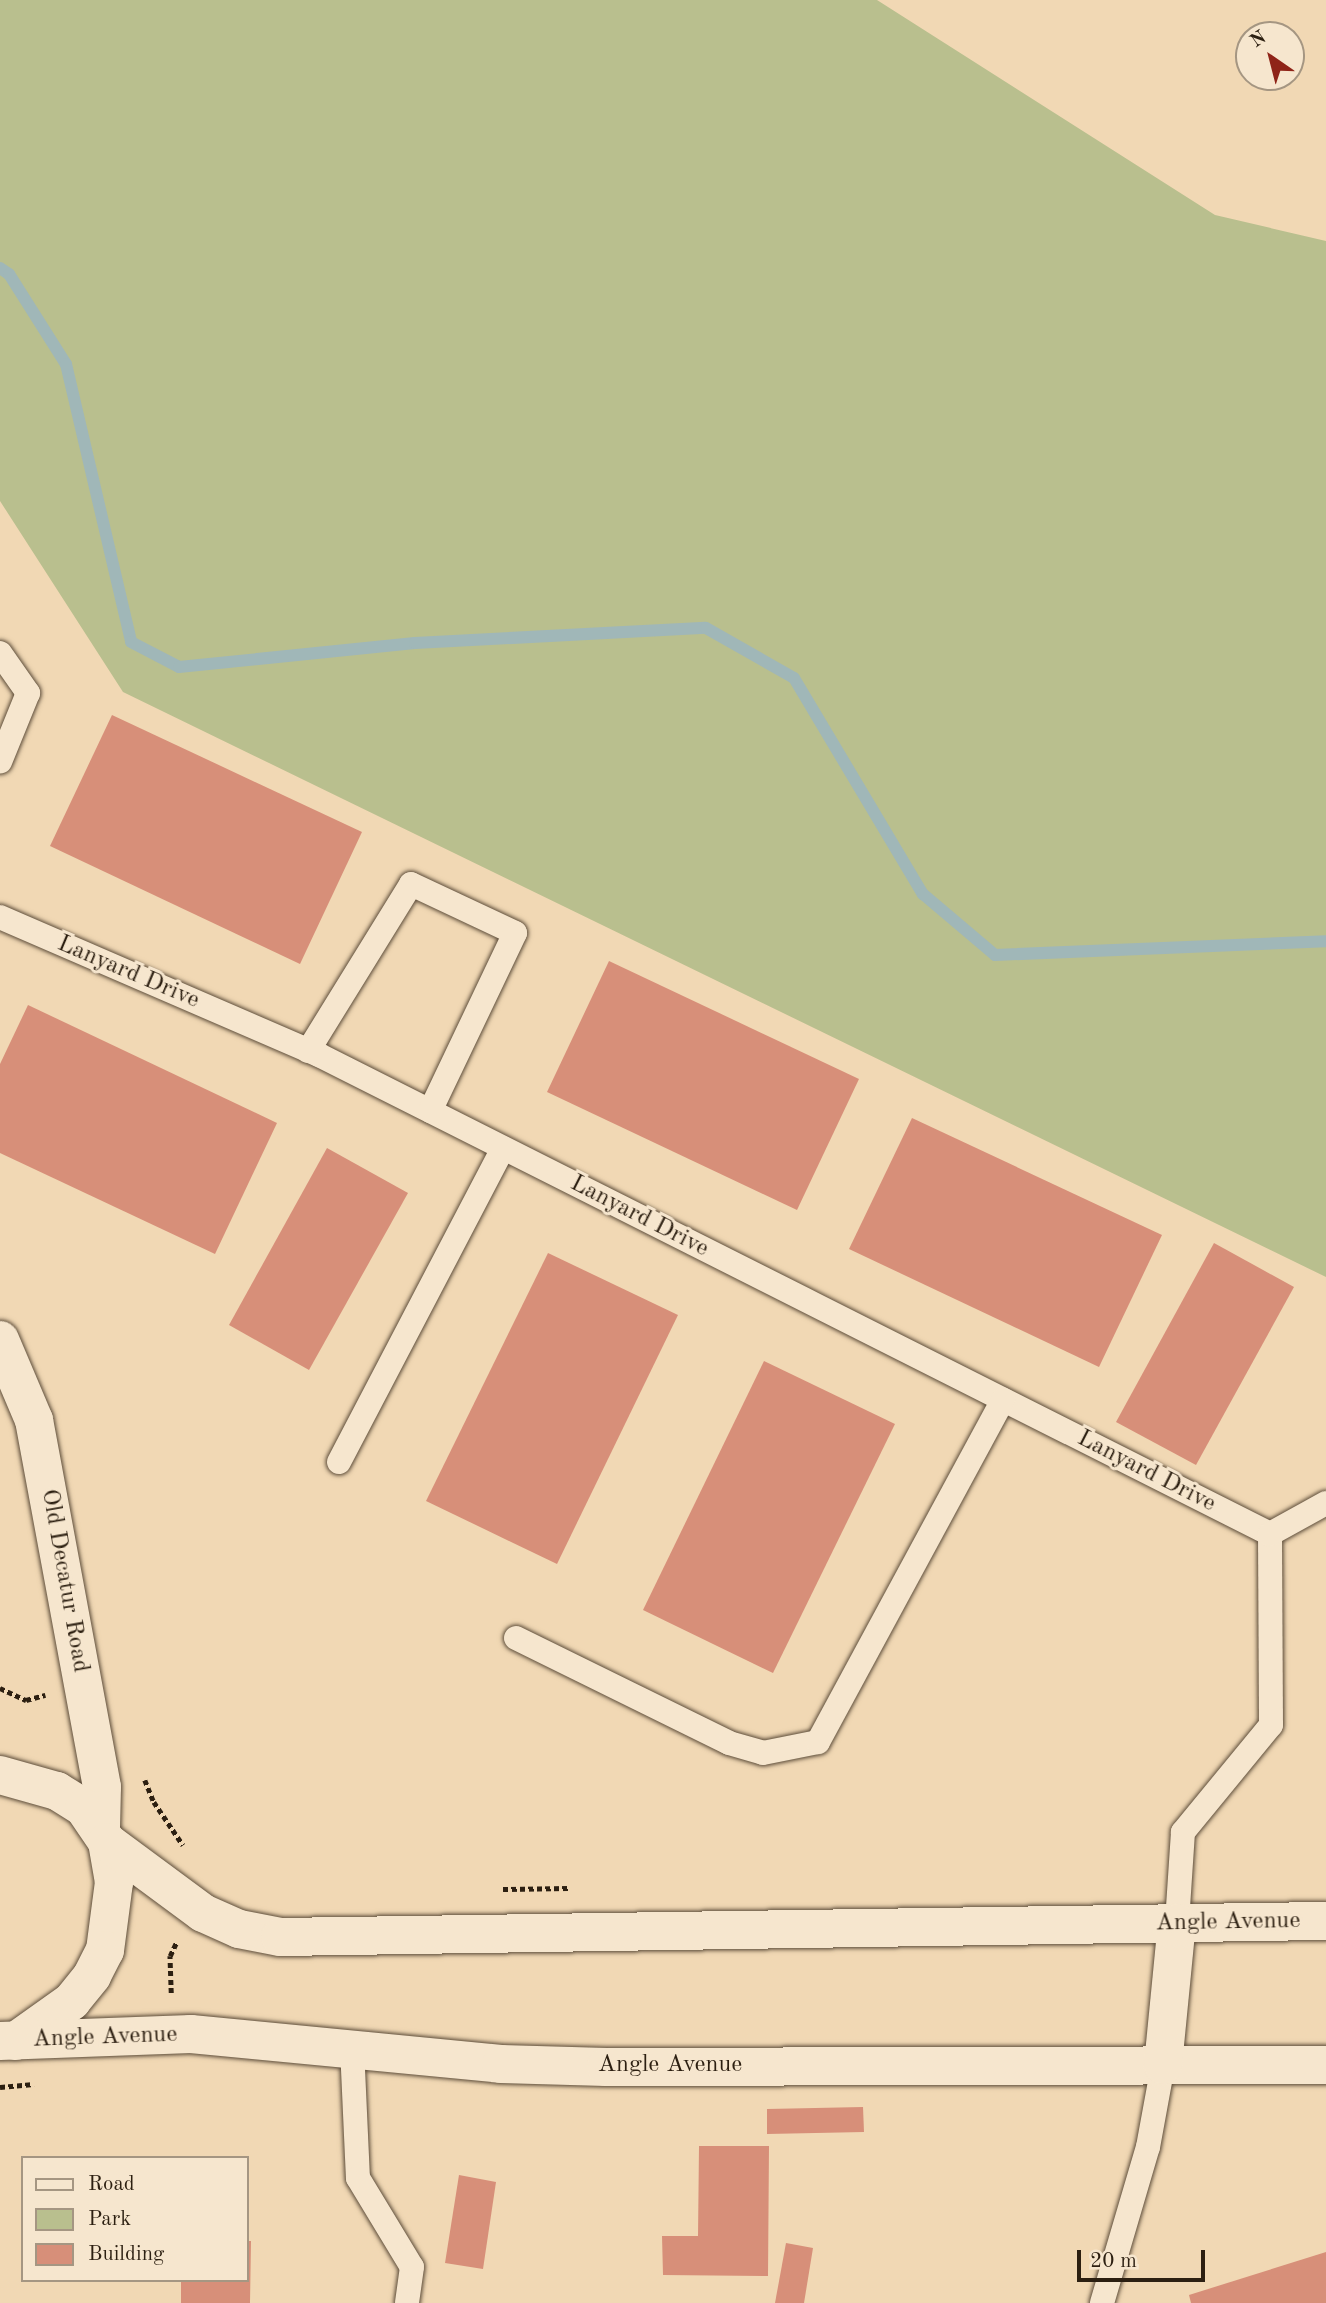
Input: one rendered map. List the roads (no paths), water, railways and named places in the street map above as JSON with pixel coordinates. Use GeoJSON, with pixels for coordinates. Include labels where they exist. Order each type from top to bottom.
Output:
{"type":"FeatureCollection","features":[{"type":"Feature","properties":{"kind":"main road","name":"Old Decatur Road"},"geometry":{"type":"LineString","coordinates":[[0,1340],[34,1420],[102,1787],[104,1834],[114,1882],[105,1950],[72,2001],[8,2041]]}},
{"type":"Feature","properties":{"kind":"main road","name":"Angle Avenue"},"geometry":{"type":"LineString","coordinates":[[0,1775],[57,1791],[84,1808],[104,1834],[203,1913],[239,1929],[280,1937],[1326,1922]]}},
{"type":"Feature","properties":{"kind":"main road"},"geometry":{"type":"LineString","coordinates":[[1163,2065],[1177,1923]]}},
{"type":"Feature","properties":{"kind":"main road","name":"Angle Avenue"},"geometry":{"type":"LineString","coordinates":[[8,2041],[191,2034],[352,2047],[501,2064],[580,2066],[1326,2065]]}},
{"type":"Feature","properties":{"kind":"lane"},"geometry":{"type":"LineString","coordinates":[[0,653],[28,693],[0,762]]}},
{"type":"Feature","properties":{"kind":"lane"},"geometry":{"type":"LineString","coordinates":[[308,1051],[411,884],[514,933],[430,1111]]}},
{"type":"Feature","properties":{"kind":"lane","name":"Lanyard Drive"},"geometry":{"type":"LineString","coordinates":[[0,917],[308,1051],[1270,1534]]}},
{"type":"Feature","properties":{"kind":"lane"},"geometry":{"type":"LineString","coordinates":[[339,1462],[503,1148]]}},
{"type":"Feature","properties":{"kind":"lane"},"geometry":{"type":"LineString","coordinates":[[516,1638],[729,1744],[763,1753],[818,1742],[1003,1400]]}},
{"type":"Feature","properties":{"kind":"lane"},"geometry":{"type":"LineString","coordinates":[[1177,1923],[1183,1832],[1271,1725],[1270,1534],[1326,1503]]}},
{"type":"Feature","properties":{"kind":"lane"},"geometry":{"type":"LineString","coordinates":[[352,2047],[358,2178],[412,2267],[407,2303]]}},
{"type":"Feature","properties":{"kind":"lane"},"geometry":{"type":"LineString","coordinates":[[1102,2303],[1149,2147],[1163,2065]]}},
{"type":"Feature","properties":{"kind":"waterway"},"geometry":{"type":"LineString","coordinates":[[0,268],[9,274],[66,364],[131,642],[179,667],[415,643],[706,628],[794,678],[923,894],[995,955],[1326,941]]}}]}
